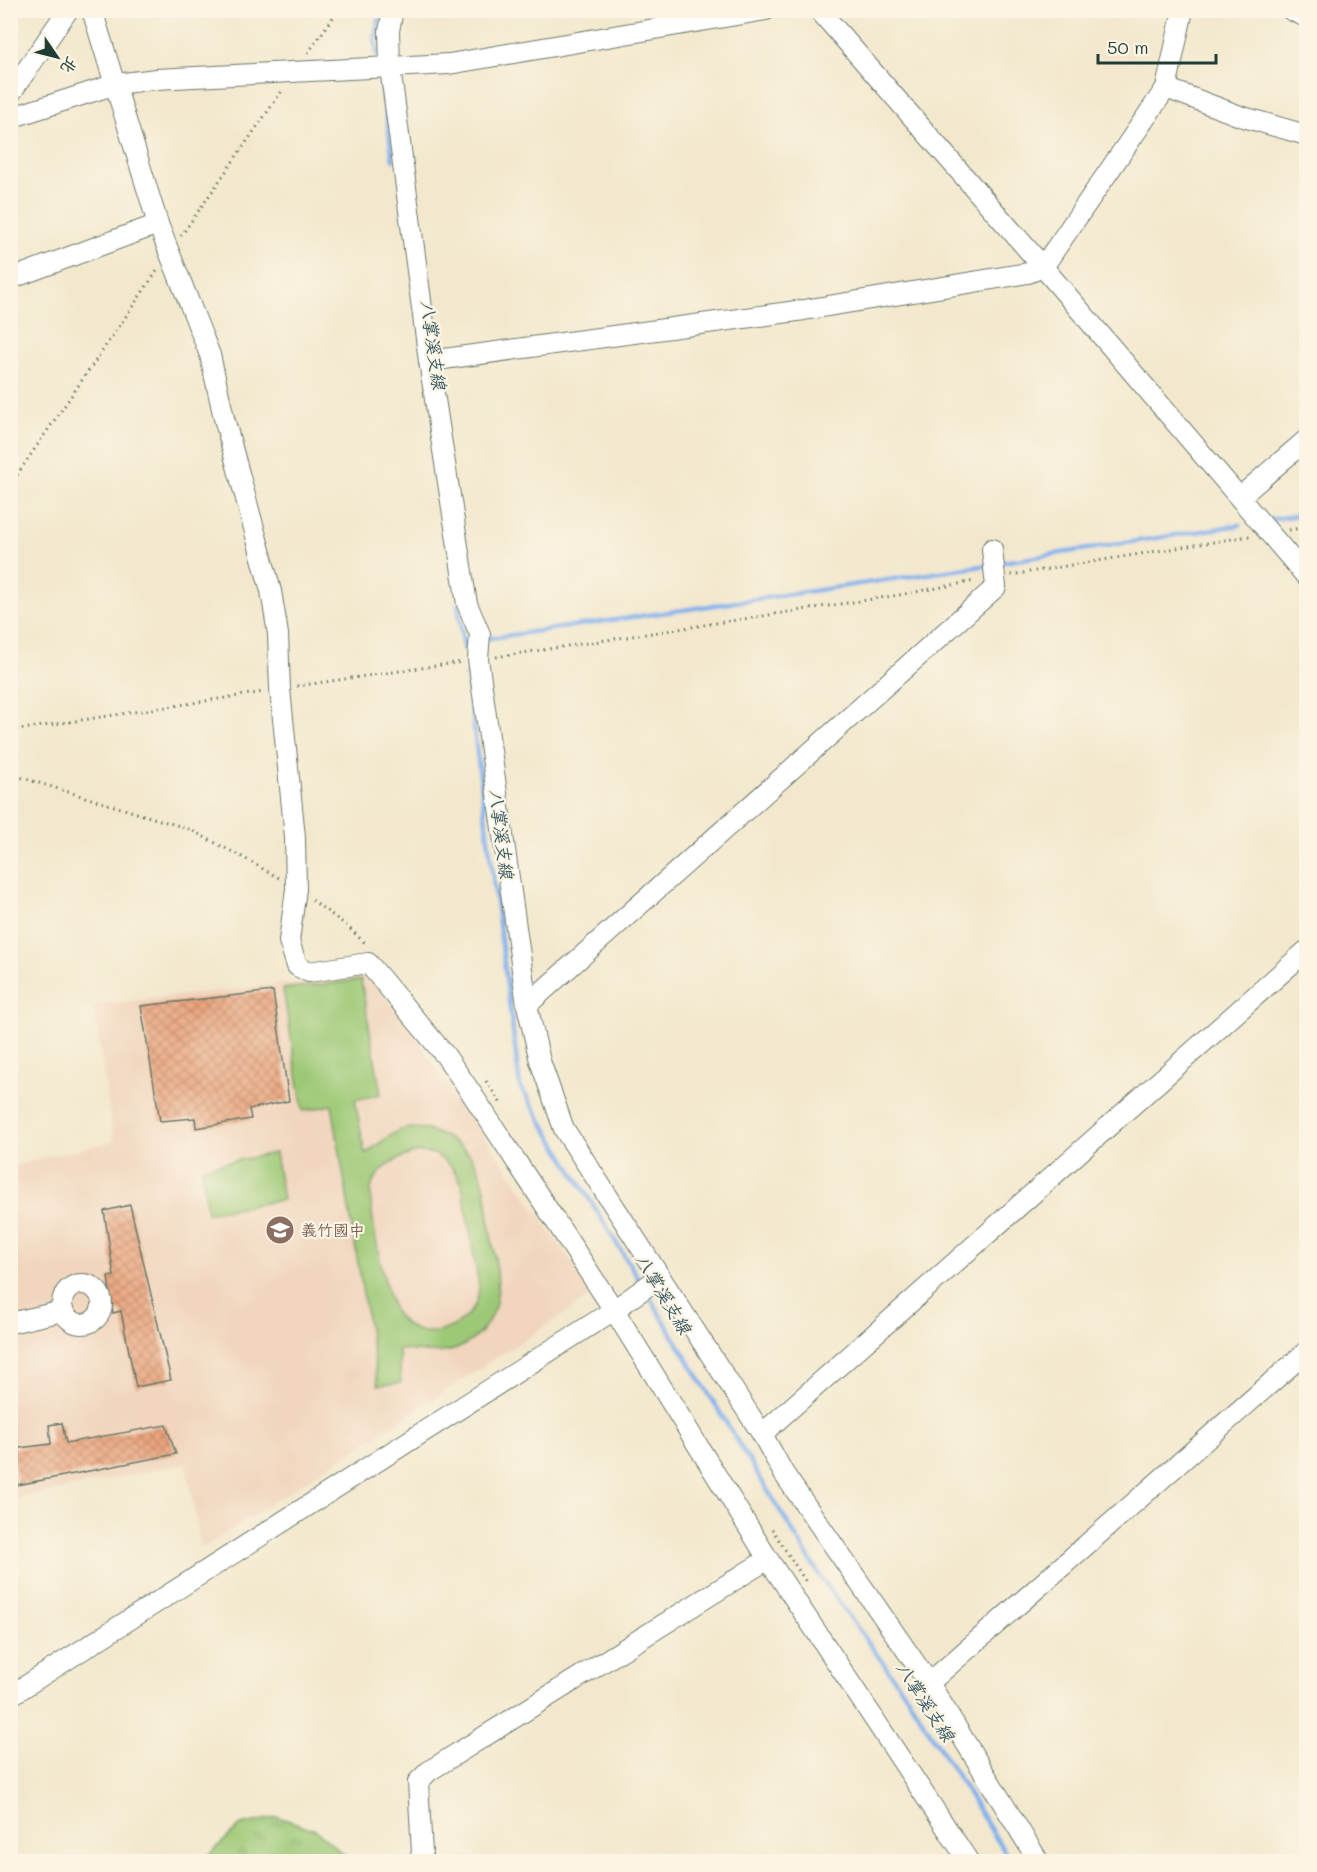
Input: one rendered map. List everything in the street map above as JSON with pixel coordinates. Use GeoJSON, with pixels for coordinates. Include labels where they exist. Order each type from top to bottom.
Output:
{"type":"FeatureCollection","features":[{"type":"Feature","properties":{"kind":"street"},"geometry":{"type":"LineString","coordinates":[[10,94],[68,10]]}},
{"type":"Feature","properties":{"kind":"street"},"geometry":{"type":"LineString","coordinates":[[92,10],[158,224],[210,355],[224,418],[271,591],[278,634],[280,689],[295,837],[296,889],[289,940],[297,966],[309,972],[368,963],[445,1055],[614,1310],[768,1559],[969,1862]]}},
{"type":"Feature","properties":{"kind":"street"},"geometry":{"type":"LineString","coordinates":[[393,10],[389,31],[390,67],[429,361],[467,604],[478,649],[526,1005],[540,1061],[564,1129],[649,1285],[762,1434],[784,1474],[929,1683],[1039,1862]]}},
{"type":"Feature","properties":{"kind":"street"},"geometry":{"type":"LineString","coordinates":[[10,118],[116,84],[156,79],[449,64],[766,10]]}},
{"type":"Feature","properties":{"kind":"street"},"geometry":{"type":"LineString","coordinates":[[819,10],[1043,267],[1306,576]]}},
{"type":"Feature","properties":{"kind":"street"},"geometry":{"type":"LineString","coordinates":[[429,361],[804,310],[1028,273],[1043,267],[1166,88],[1183,10]]}},
{"type":"Feature","properties":{"kind":"street"},"geometry":{"type":"LineString","coordinates":[[1291,10],[1306,18]]}},
{"type":"Feature","properties":{"kind":"street"},"geometry":{"type":"LineString","coordinates":[[1166,88],[1240,116],[1306,135]]}},
{"type":"Feature","properties":{"kind":"street"},"geometry":{"type":"LineString","coordinates":[[10,279],[158,224]]}},
{"type":"Feature","properties":{"kind":"street"},"geometry":{"type":"LineString","coordinates":[[1240,497],[1306,440]]}},
{"type":"Feature","properties":{"kind":"street"},"geometry":{"type":"LineString","coordinates":[[526,1005],[996,587],[994,563]]}},
{"type":"Feature","properties":{"kind":"street"},"geometry":{"type":"LineString","coordinates":[[762,1434],[1306,951]]}},
{"type":"Feature","properties":{"kind":"street"},"geometry":{"type":"LineString","coordinates":[[10,1696],[614,1310],[649,1285]]}},
{"type":"Feature","properties":{"kind":"street"},"geometry":{"type":"LineString","coordinates":[[10,1323],[63,1311]]}},
{"type":"Feature","properties":{"kind":"street"},"geometry":{"type":"LineString","coordinates":[[929,1683],[1306,1352]]}},
{"type":"Feature","properties":{"kind":"street"},"geometry":{"type":"LineString","coordinates":[[419,1862],[422,1853],[418,1782],[429,1771],[768,1559]]}},
{"type":"Feature","properties":{"kind":"path"},"geometry":{"type":"LineString","coordinates":[[10,731],[280,689],[478,649],[899,595],[994,563],[1269,533]]}},
{"type":"Feature","properties":{"kind":"path"},"geometry":{"type":"LineString","coordinates":[[10,774],[189,829],[296,889],[347,926],[370,947]]}},
{"type":"Feature","properties":{"kind":"path"},"geometry":{"type":"LineString","coordinates":[[480,1073],[506,1112]]}},
{"type":"Feature","properties":{"kind":"shaded area","name":"義竹國中"},"geometry":{"type":"Polygon","coordinates":[[[370,974],[595,1294],[201,1549],[186,1463],[11,1500],[10,1166],[114,1141],[93,1005],[370,974]]]}},
{"type":"Feature","properties":{"kind":"green space"},"geometry":{"type":"Polygon","coordinates":[[[361,980],[381,1094],[355,1100],[365,1154],[399,1131],[412,1128],[429,1130],[445,1137],[467,1152],[481,1174],[498,1280],[495,1306],[480,1333],[454,1350],[433,1353],[399,1349],[401,1383],[378,1385],[332,1105],[303,1111],[283,989],[361,980]],[[419,1152],[391,1163],[376,1178],[372,1185],[371,1195],[378,1250],[392,1305],[396,1314],[405,1323],[426,1332],[448,1329],[468,1315],[475,1305],[479,1287],[462,1184],[451,1166],[435,1154],[419,1152]]]}},
{"type":"Feature","properties":{"kind":"green space"},"geometry":{"type":"Polygon","coordinates":[[[275,1153],[283,1200],[207,1213],[202,1167],[275,1153]]]}},
{"type":"Feature","properties":{"kind":"green space"},"geometry":{"type":"Polygon","coordinates":[[[278,1817],[316,1830],[351,1861],[202,1861],[241,1825],[278,1817]]]}},
{"type":"Feature","properties":{"kind":"building"},"geometry":{"type":"Polygon","coordinates":[[[273,991],[289,1101],[249,1109],[251,1119],[196,1128],[195,1118],[160,1121],[141,1006],[273,991]]]}},
{"type":"Feature","properties":{"kind":"building"},"geometry":{"type":"Polygon","coordinates":[[[130,1205],[171,1380],[136,1387],[121,1311],[113,1313],[108,1277],[114,1276],[104,1211],[130,1205]]]}},
{"type":"Feature","properties":{"kind":"building"},"geometry":{"type":"Polygon","coordinates":[[[62,1423],[66,1443],[166,1425],[176,1454],[17,1485],[12,1449],[51,1444],[49,1425],[62,1423]]]}},
{"type":"Feature","properties":{"kind":"waterway","name":"八掌溪支線"},"geometry":{"type":"LineString","coordinates":[[377,55],[375,38],[381,10]]}},
{"type":"Feature","properties":{"kind":"waterway","name":"八掌溪支線"},"geometry":{"type":"LineString","coordinates":[[381,81],[393,160]]}},
{"type":"Feature","properties":{"kind":"waterway"},"geometry":{"type":"LineString","coordinates":[[1268,520],[1306,514]]}},
{"type":"Feature","properties":{"kind":"waterway"},"geometry":{"type":"LineString","coordinates":[[997,563],[1240,525]]}},
{"type":"Feature","properties":{"kind":"waterway"},"geometry":{"type":"LineString","coordinates":[[484,639],[989,565]]}},
{"type":"Feature","properties":{"kind":"waterway","name":"八掌溪支線"},"geometry":{"type":"LineString","coordinates":[[458,605],[464,649]]}},
{"type":"Feature","properties":{"kind":"waterway"},"geometry":{"type":"LineString","coordinates":[[463,642],[475,640]]}},
{"type":"Feature","properties":{"kind":"waterway","name":"八掌溪支線"},"geometry":{"type":"LineString","coordinates":[[467,675],[520,1086],[641,1283]]}},
{"type":"Feature","properties":{"kind":"waterway","name":"八掌溪支線"},"geometry":{"type":"LineString","coordinates":[[647,1293],[820,1576],[907,1696],[1011,1862]]}},
{"type":"Feature","properties":{"kind":"place","name":"義竹國中"},"geometry":{"type":"Point","coordinates":[280,1230]}}]}
